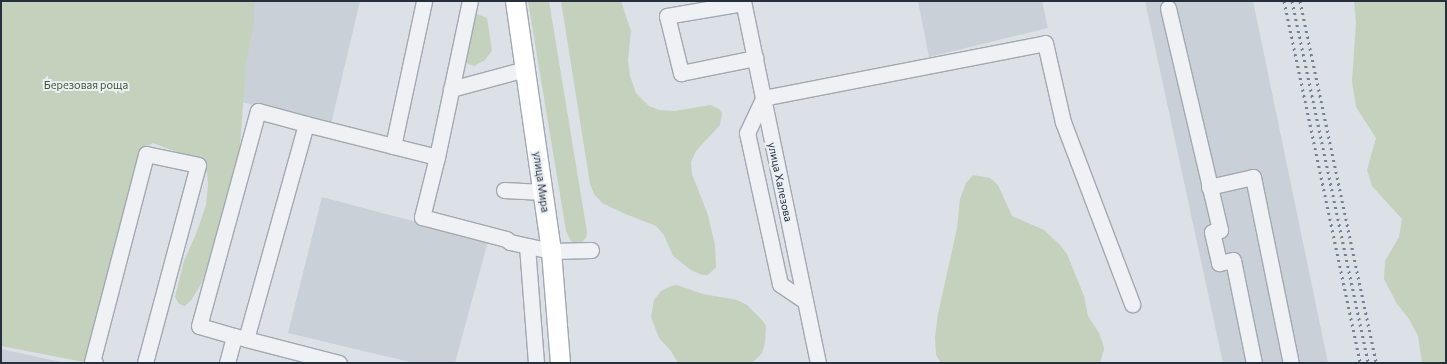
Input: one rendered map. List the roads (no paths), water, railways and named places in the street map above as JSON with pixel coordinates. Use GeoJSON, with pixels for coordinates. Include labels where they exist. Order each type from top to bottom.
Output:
{"type":"FeatureCollection","features":[{"type":"Feature","properties":{"kind":"main road","name":"улица Мира"},"geometry":{"type":"LineString","coordinates":[[515,1],[551,251],[560,363]]}},
{"type":"Feature","properties":{"kind":"street"},"geometry":{"type":"LineString","coordinates":[[393,146],[424,1]]}},
{"type":"Feature","properties":{"kind":"street"},"geometry":{"type":"LineString","coordinates":[[470,1],[437,157],[422,217],[479,235],[551,251],[591,250]]}},
{"type":"Feature","properties":{"kind":"street"},"geometry":{"type":"LineString","coordinates":[[743,2],[668,16],[680,73],[755,58]]}},
{"type":"Feature","properties":{"kind":"street","name":"улица Халезова"},"geometry":{"type":"LineString","coordinates":[[743,2],[818,363]]}},
{"type":"Feature","properties":{"kind":"street"},"geometry":{"type":"LineString","coordinates":[[1168,8],[1220,230],[1212,232],[1219,263],[1233,260],[1254,363]]}},
{"type":"Feature","properties":{"kind":"street"},"geometry":{"type":"LineString","coordinates":[[805,301],[780,284],[747,133],[763,98],[1045,43],[1063,122],[1132,304]]}},
{"type":"Feature","properties":{"kind":"street"},"geometry":{"type":"LineString","coordinates":[[451,89],[525,69]]}},
{"type":"Feature","properties":{"kind":"street"},"geometry":{"type":"LineString","coordinates":[[339,363],[198,326],[258,111],[437,157]]}},
{"type":"Feature","properties":{"kind":"street"},"geometry":{"type":"LineString","coordinates":[[227,363],[240,337],[306,124]]}},
{"type":"Feature","properties":{"kind":"street"},"geometry":{"type":"LineString","coordinates":[[96,363],[92,362],[146,154],[198,165],[145,363]]}},
{"type":"Feature","properties":{"kind":"street"},"geometry":{"type":"LineString","coordinates":[[1209,187],[1253,177],[1291,363]]}},
{"type":"Feature","properties":{"kind":"street"},"geometry":{"type":"LineString","coordinates":[[504,190],[543,192]]}},
{"type":"Feature","properties":{"kind":"street"},"geometry":{"type":"LineString","coordinates":[[527,246],[536,363]]}},
{"type":"Feature","properties":{"kind":"railway"},"geometry":{"type":"LineString","coordinates":[[1284,1],[1360,363]]}},
{"type":"Feature","properties":{"kind":"railway"},"geometry":{"type":"LineString","coordinates":[[1292,1],[1368,363]]}},
{"type":"Feature","properties":{"kind":"railway"},"geometry":{"type":"LineString","coordinates":[[1300,1],[1376,363]]}},
{"type":"Feature","properties":{"kind":"park label","name":"Березовая роща"},"geometry":{"type":"Point","coordinates":[86,85]}}]}
